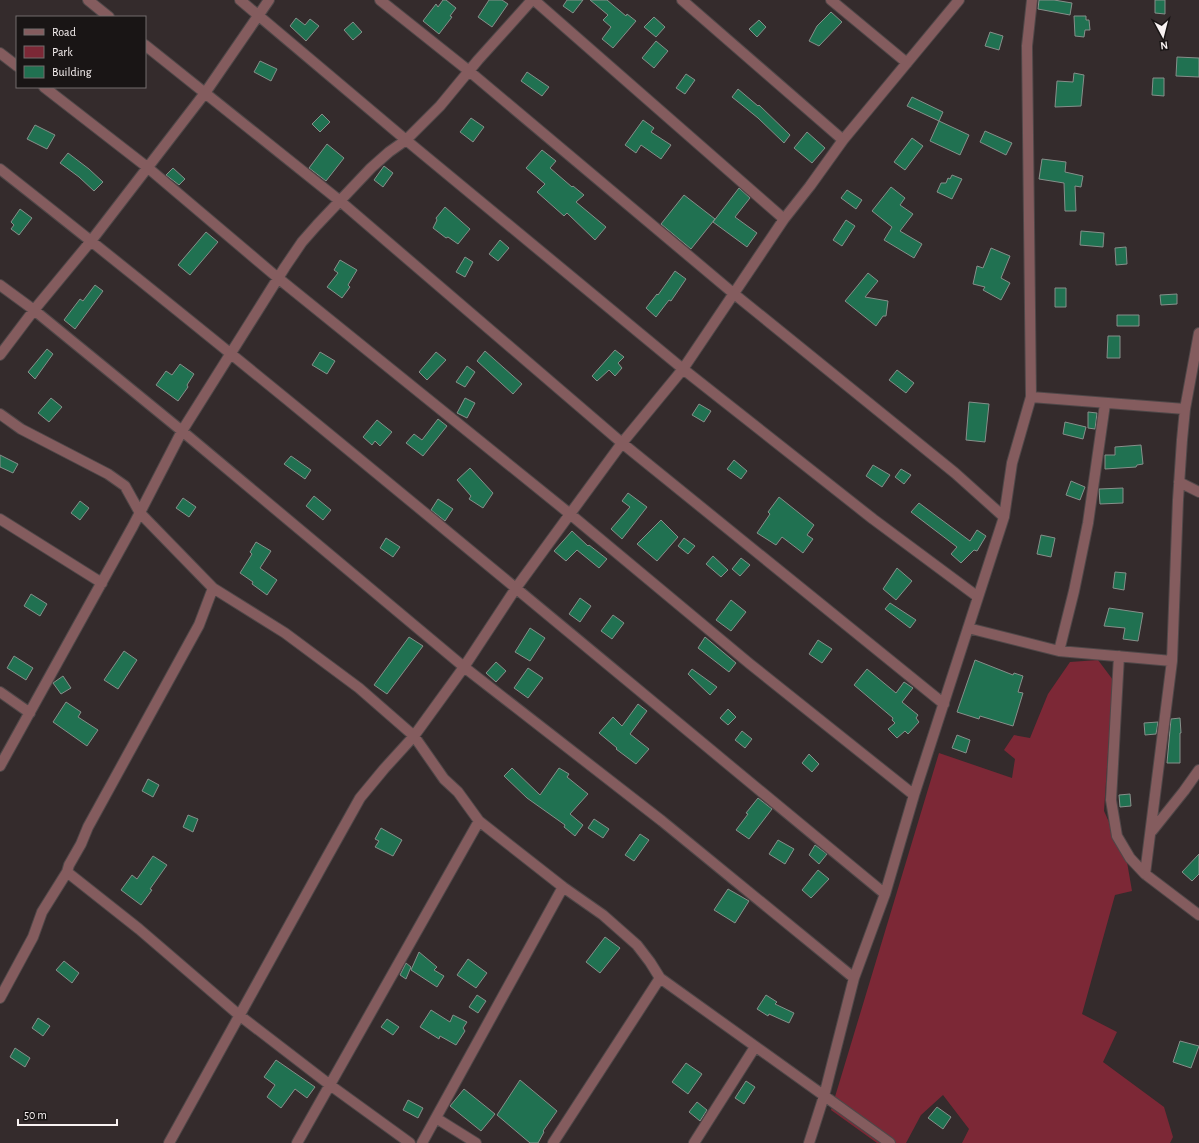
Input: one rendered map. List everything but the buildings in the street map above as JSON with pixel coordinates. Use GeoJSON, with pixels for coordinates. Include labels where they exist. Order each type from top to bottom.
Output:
{"type":"FeatureCollection","features":[{"type":"Feature","properties":{"kind":"street"},"geometry":{"type":"LineString","coordinates":[[88,0],[108,16]]}},
{"type":"Feature","properties":{"kind":"street"},"geometry":{"type":"LineString","coordinates":[[240,0],[682,369],[873,519],[978,596]]}},
{"type":"Feature","properties":{"kind":"street"},"geometry":{"type":"LineString","coordinates":[[0,355],[34,310],[92,241],[205,93],[269,0]]}},
{"type":"Feature","properties":{"kind":"street"},"geometry":{"type":"LineString","coordinates":[[380,0],[469,71],[733,293],[955,473],[1004,517]]}},
{"type":"Feature","properties":{"kind":"street"},"geometry":{"type":"LineString","coordinates":[[0,766],[102,583],[182,431],[302,242],[371,168],[389,152],[406,140],[440,106],[469,71],[533,0],[784,219]]}},
{"type":"Feature","properties":{"kind":"street"},"geometry":{"type":"LineString","coordinates":[[682,0],[843,140]]}},
{"type":"Feature","properties":{"kind":"street"},"geometry":{"type":"LineString","coordinates":[[832,0],[907,63]]}},
{"type":"Feature","properties":{"kind":"street"},"geometry":{"type":"LineString","coordinates":[[170,1143],[239,1015],[360,798],[414,736],[464,666],[516,588],[622,443],[682,369],[784,219],[843,140],[959,0]]}},
{"type":"Feature","properties":{"kind":"street"},"geometry":{"type":"LineString","coordinates":[[809,1143],[824,1096],[854,978],[885,894],[914,795],[1004,517],[1012,463],[1031,397],[1027,46],[1032,0]]}},
{"type":"Feature","properties":{"kind":"street"},"geometry":{"type":"LineString","coordinates":[[146,46],[340,201],[622,443],[944,704]]}},
{"type":"Feature","properties":{"kind":"street"},"geometry":{"type":"LineString","coordinates":[[0,53],[16,65]]}},
{"type":"Feature","properties":{"kind":"street"},"geometry":{"type":"LineString","coordinates":[[45,88],[147,167],[278,278],[570,514],[750,664],[914,795]]}},
{"type":"Feature","properties":{"kind":"street"},"geometry":{"type":"LineString","coordinates":[[0,169],[231,353],[885,894]]}},
{"type":"Feature","properties":{"kind":"street"},"geometry":{"type":"LineString","coordinates":[[0,285],[34,310],[182,431],[464,666],[662,822],[854,978]]}},
{"type":"Feature","properties":{"kind":"street"},"geometry":{"type":"LineString","coordinates":[[1145,874],[1152,831],[1172,661],[1179,482],[1186,409],[1199,332]]}},
{"type":"Feature","properties":{"kind":"street"},"geometry":{"type":"LineString","coordinates":[[1031,397],[1105,404],[1186,409]]}},
{"type":"Feature","properties":{"kind":"street"},"geometry":{"type":"LineString","coordinates":[[1059,651],[1074,591],[1088,523],[1105,404]]}},
{"type":"Feature","properties":{"kind":"street"},"geometry":{"type":"LineString","coordinates":[[0,414],[21,429],[108,474],[125,486],[140,513],[213,588],[285,633],[359,688],[414,736],[444,779],[458,792],[479,820],[563,887],[603,915],[637,945],[660,978],[890,1143]]}},
{"type":"Feature","properties":{"kind":"street"},"geometry":{"type":"LineString","coordinates":[[1179,482],[1199,492]]}},
{"type":"Feature","properties":{"kind":"street"},"geometry":{"type":"LineString","coordinates":[[1,522],[102,583]]}},
{"type":"Feature","properties":{"kind":"street"},"geometry":{"type":"LineString","coordinates":[[0,998],[33,937],[42,912],[67,872],[88,827],[199,625],[213,588]]}},
{"type":"Feature","properties":{"kind":"street"},"geometry":{"type":"LineString","coordinates":[[968,628],[1059,651],[1172,661]]}},
{"type":"Feature","properties":{"kind":"street"},"geometry":{"type":"LineString","coordinates":[[1119,656],[1110,800],[1117,836],[1130,858],[1145,874],[1199,915]]}},
{"type":"Feature","properties":{"kind":"street"},"geometry":{"type":"LineString","coordinates":[[0,692],[30,713]]}},
{"type":"Feature","properties":{"kind":"street"},"geometry":{"type":"LineString","coordinates":[[1152,831],[1199,770]]}},
{"type":"Feature","properties":{"kind":"street"},"geometry":{"type":"LineString","coordinates":[[297,1143],[479,820]]}},
{"type":"Feature","properties":{"kind":"street"},"geometry":{"type":"LineString","coordinates":[[67,872],[139,929],[239,1015],[330,1085],[410,1143]]}},
{"type":"Feature","properties":{"kind":"street"},"geometry":{"type":"LineString","coordinates":[[422,1143],[563,887]]}},
{"type":"Feature","properties":{"kind":"street"},"geometry":{"type":"LineString","coordinates":[[553,1143],[660,978]]}},
{"type":"Feature","properties":{"kind":"street"},"geometry":{"type":"LineString","coordinates":[[694,1143],[755,1047]]}},
{"type":"Feature","properties":{"kind":"street"},"geometry":{"type":"LineString","coordinates":[[436,1118],[476,1143]]}},
{"type":"Feature","properties":{"kind":"green space"},"geometry":{"type":"Polygon","coordinates":[[[1098,660],[1113,680],[1104,811],[1127,862],[1132,891],[1115,895],[1082,1014],[1117,1032],[1103,1062],[1164,1107],[1173,1137],[1170,1143],[962,1143],[969,1129],[943,1095],[921,1115],[906,1143],[877,1143],[831,1110],[939,753],[1012,778],[1015,759],[1004,750],[1014,735],[1030,738],[1048,694],[1070,662],[1098,660]]]}}]}
